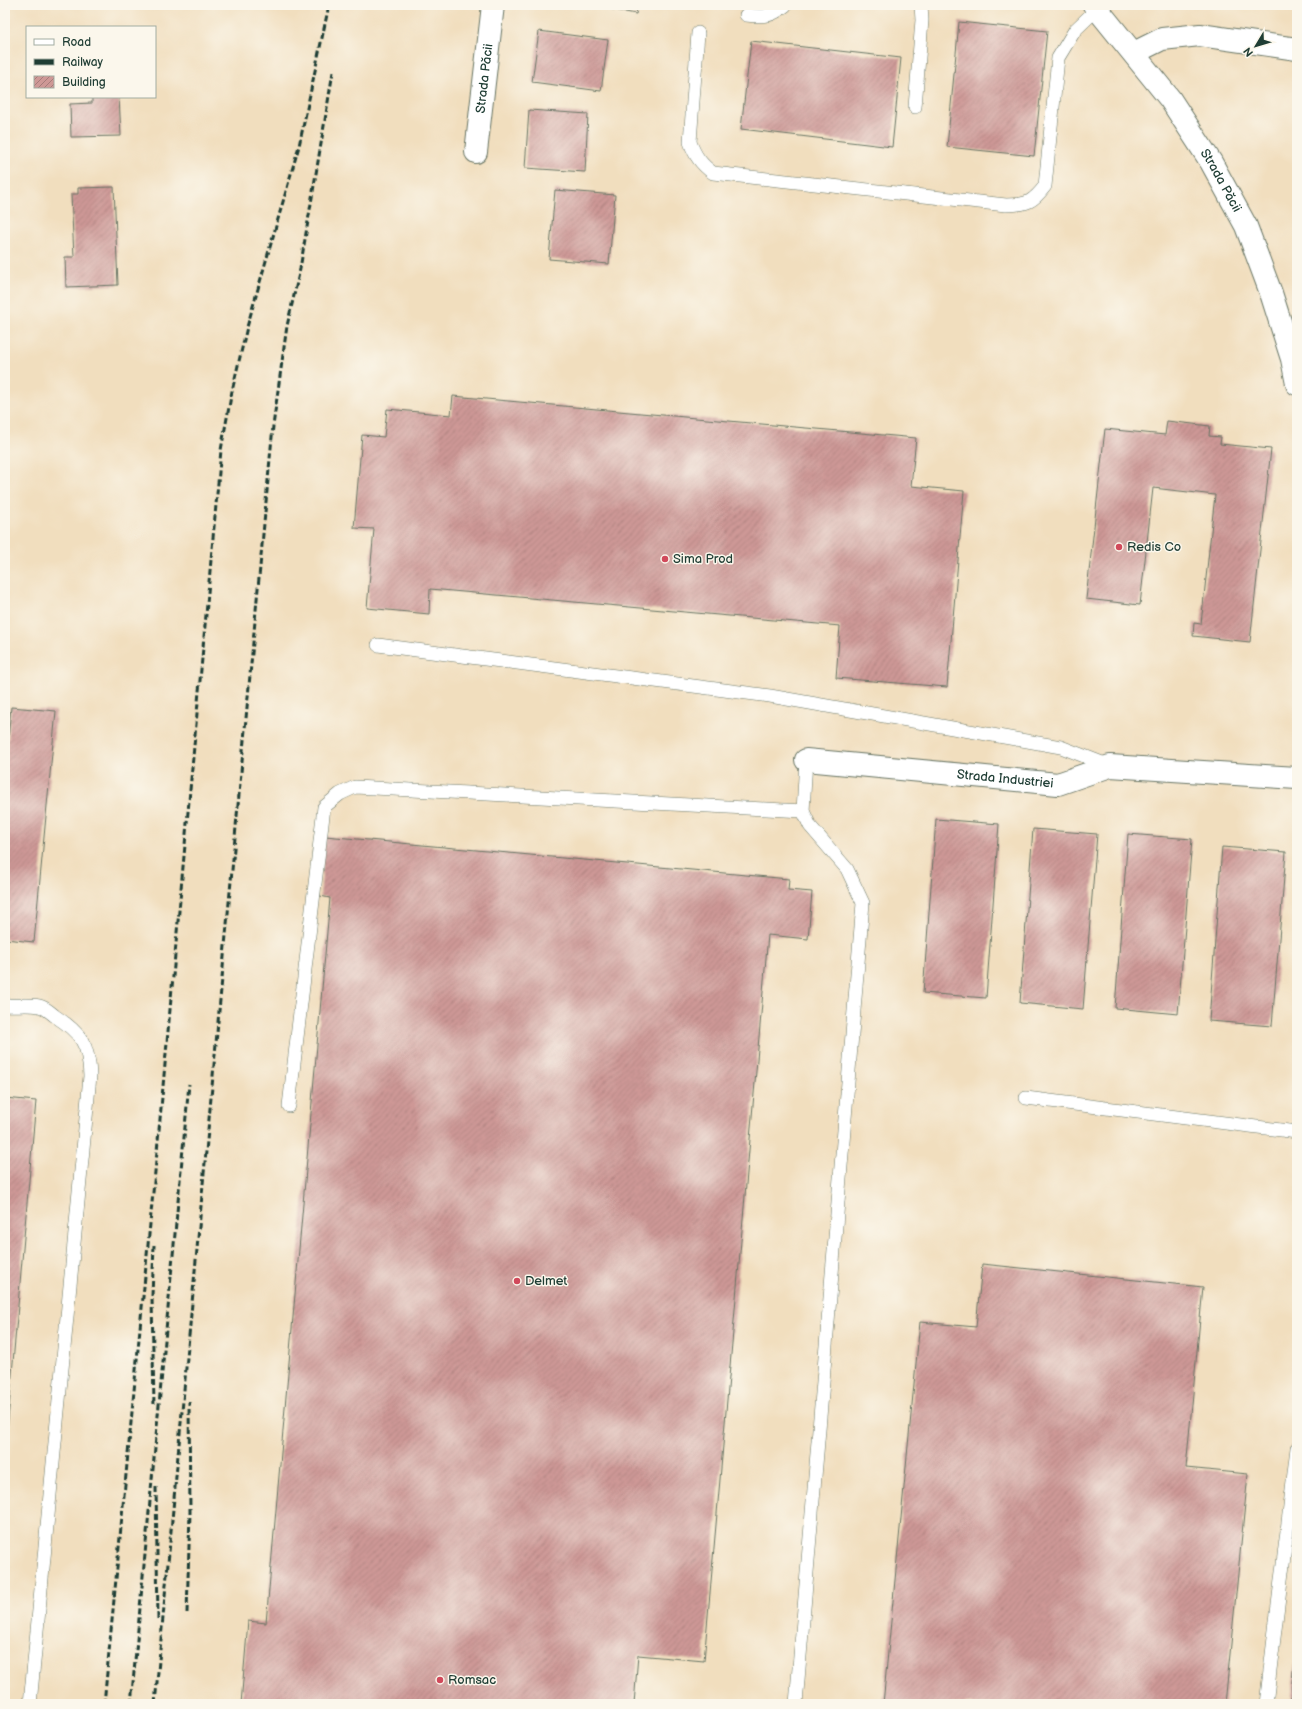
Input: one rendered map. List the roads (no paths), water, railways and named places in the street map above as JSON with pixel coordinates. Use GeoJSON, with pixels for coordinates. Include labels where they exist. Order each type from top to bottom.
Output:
{"type":"FeatureCollection","features":[{"type":"Feature","properties":{"kind":"street","name":"Strada Păcii"},"geometry":{"type":"LineString","coordinates":[[476,152],[493,5]]}},
{"type":"Feature","properties":{"kind":"street","name":"Strada Păcii"},"geometry":{"type":"LineString","coordinates":[[1096,7],[1170,98],[1207,156],[1246,226],[1271,293],[1292,359],[1297,384]]}},
{"type":"Feature","properties":{"kind":"street"},"geometry":{"type":"LineString","coordinates":[[1134,53],[1162,39],[1200,35],[1297,49]]}},
{"type":"Feature","properties":{"kind":"street","name":"Strada Industriei"},"geometry":{"type":"LineString","coordinates":[[806,760],[1058,784],[1110,766],[1297,778]]}},
{"type":"Feature","properties":{"kind":"lane"},"geometry":{"type":"LineString","coordinates":[[746,15],[763,17],[770,16],[786,5]]}},
{"type":"Feature","properties":{"kind":"lane"},"geometry":{"type":"LineString","coordinates":[[916,107],[922,20],[921,5]]}},
{"type":"Feature","properties":{"kind":"lane"},"geometry":{"type":"LineString","coordinates":[[698,34],[690,142],[695,154],[703,166],[713,173],[1006,205],[1022,205],[1036,199],[1045,186],[1058,58],[1075,30],[1096,7]]}},
{"type":"Feature","properties":{"kind":"lane"},"geometry":{"type":"LineString","coordinates":[[378,645],[770,696],[1061,747],[1110,766]]}},
{"type":"Feature","properties":{"kind":"lane"},"geometry":{"type":"LineString","coordinates":[[796,1704],[863,903],[847,869],[810,826],[804,811],[806,760]]}},
{"type":"Feature","properties":{"kind":"lane"},"geometry":{"type":"LineString","coordinates":[[289,1106],[324,807],[340,794],[355,787],[804,811]]}},
{"type":"Feature","properties":{"kind":"lane"},"geometry":{"type":"LineString","coordinates":[[5,1005],[41,1006],[75,1029],[84,1042],[89,1062],[90,1076],[30,1704]]}},
{"type":"Feature","properties":{"kind":"lane"},"geometry":{"type":"LineString","coordinates":[[1026,1098],[1297,1132]]}},
{"type":"Feature","properties":{"kind":"lane"},"geometry":{"type":"LineString","coordinates":[[1266,1704],[1297,1448]]}},
{"type":"Feature","properties":{"kind":"railway"},"geometry":{"type":"LineString","coordinates":[[104,1704],[159,1130],[221,450],[232,391],[247,327],[299,146],[329,5]]}},
{"type":"Feature","properties":{"kind":"railway"},"geometry":{"type":"LineString","coordinates":[[155,1704],[273,426],[287,326],[300,269],[333,72]]}},
{"type":"Feature","properties":{"kind":"railway"},"geometry":{"type":"LineString","coordinates":[[131,1704],[189,1084]]}},
{"type":"Feature","properties":{"kind":"railway"},"geometry":{"type":"LineString","coordinates":[[154,1245],[152,1296],[154,1407]]}},
{"type":"Feature","properties":{"kind":"railway"},"geometry":{"type":"LineString","coordinates":[[187,1613],[190,1512],[189,1402]]}},
{"type":"Feature","properties":{"kind":"railway"},"geometry":{"type":"LineString","coordinates":[[156,1487],[158,1619]]}},
{"type":"Feature","properties":{"kind":"place","name":"Redis Co"},"geometry":{"type":"Point","coordinates":[1119,547]}},
{"type":"Feature","properties":{"kind":"place","name":"Sima Prod"},"geometry":{"type":"Point","coordinates":[665,559]}},
{"type":"Feature","properties":{"kind":"place","name":"Delmet"},"geometry":{"type":"Point","coordinates":[517,1281]}},
{"type":"Feature","properties":{"kind":"place","name":"Romsac"},"geometry":{"type":"Point","coordinates":[440,1680]}}]}
